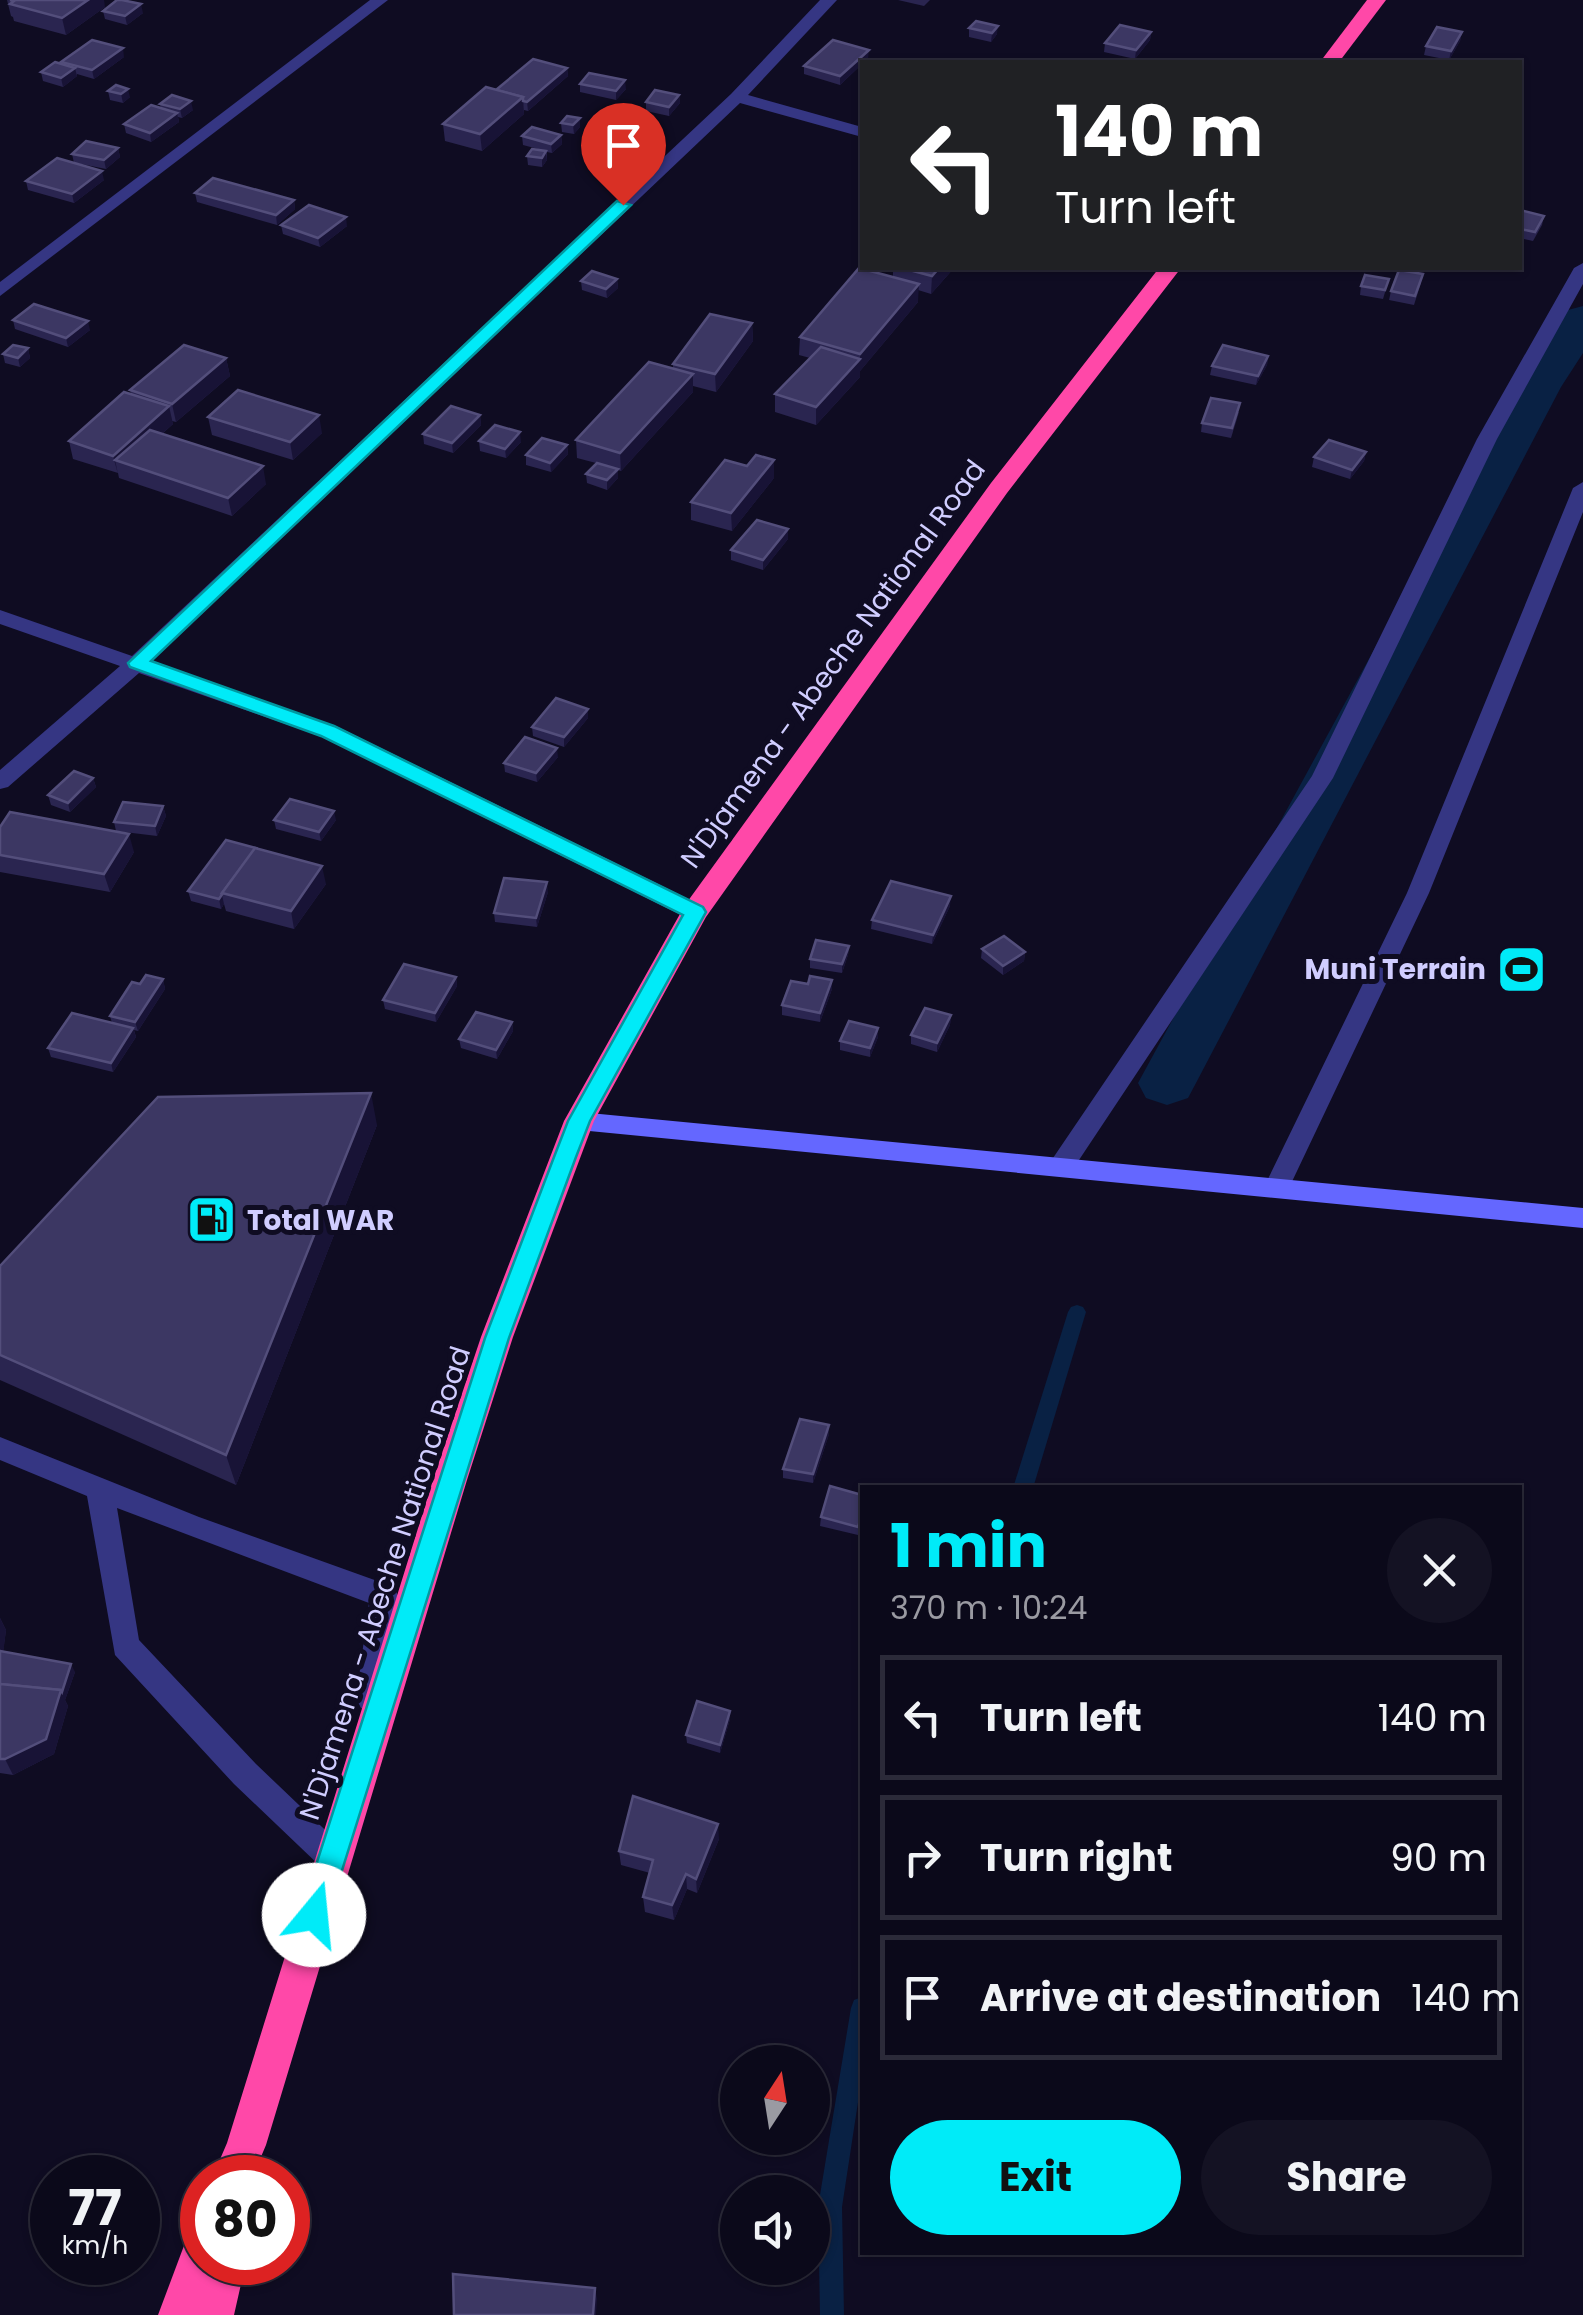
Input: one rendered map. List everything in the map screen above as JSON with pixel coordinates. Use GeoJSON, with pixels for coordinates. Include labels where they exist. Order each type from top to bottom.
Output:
{"type":"FeatureCollection","features":[{"type":"Feature","properties":{"kind":"highway"},"geometry":{"type":"LineString","coordinates":[[1330,60],[1377,0]]}},
{"type":"Feature","properties":{"kind":"highway","name":"N'Djamena - Abeche National Road"},"geometry":{"type":"LineString","coordinates":[[244,2155],[365,1749],[497,1338],[579,1121],[695,912],[1000,488],[1168,270]]}},
{"type":"Feature","properties":{"kind":"highway"},"geometry":{"type":"LineString","coordinates":[[179,2315],[189,2285]]}},
{"type":"Feature","properties":{"kind":"highway"},"geometry":{"type":"LineString","coordinates":[[213,2315],[220,2285]]}},
{"type":"Feature","properties":{"kind":"main road"},"geometry":{"type":"LineString","coordinates":[[579,1121],[1060,1168],[1279,1183],[1583,1218]]}},
{"type":"Feature","properties":{"kind":"street"},"geometry":{"type":"LineString","coordinates":[[0,291],[380,0]]}},
{"type":"Feature","properties":{"kind":"street"},"geometry":{"type":"LineString","coordinates":[[0,782],[137,663],[737,97],[829,0]]}},
{"type":"Feature","properties":{"kind":"street"},"geometry":{"type":"LineString","coordinates":[[737,97],[860,131]]}},
{"type":"Feature","properties":{"kind":"street"},"geometry":{"type":"LineString","coordinates":[[1060,1168],[1322,778],[1486,438],[1583,268]]}},
{"type":"Feature","properties":{"kind":"street"},"geometry":{"type":"LineString","coordinates":[[1279,1183],[1418,892],[1583,488]]}},
{"type":"Feature","properties":{"kind":"street"},"geometry":{"type":"LineString","coordinates":[[0,617],[328,731],[695,912]]}},
{"type":"Feature","properties":{"kind":"street"},"geometry":{"type":"LineString","coordinates":[[0,1448],[384,1596],[365,1749]]}},
{"type":"Feature","properties":{"kind":"street"},"geometry":{"type":"LineString","coordinates":[[100,1488],[124,1646],[332,1857]]}},
{"type":"Feature","properties":{"kind":"building"},"geometry":{"type":"Polygon","coordinates":[[[10,0],[88,0],[62,18],[10,4],[14,1],[10,0]]]}},
{"type":"Feature","properties":{"kind":"building"},"geometry":{"type":"Polygon","coordinates":[[[117,0],[141,4],[125,16],[103,11],[117,0]]]}},
{"type":"Feature","properties":{"kind":"building"},"geometry":{"type":"Polygon","coordinates":[[[976,21],[998,26],[992,33],[969,28],[976,21]]]}},
{"type":"Feature","properties":{"kind":"building"},"geometry":{"type":"Polygon","coordinates":[[[1120,25],[1151,32],[1136,50],[1105,43],[1120,25]]]}},
{"type":"Feature","properties":{"kind":"building"},"geometry":{"type":"Polygon","coordinates":[[[1437,27],[1462,32],[1451,51],[1426,46],[1437,27]]]}},
{"type":"Feature","properties":{"kind":"building"},"geometry":{"type":"Polygon","coordinates":[[[92,40],[123,48],[92,70],[61,62],[92,40]]]}},
{"type":"Feature","properties":{"kind":"building"},"geometry":{"type":"Polygon","coordinates":[[[833,40],[869,50],[840,76],[804,66],[833,40]]]}},
{"type":"Feature","properties":{"kind":"building"},"geometry":{"type":"Polygon","coordinates":[[[533,59],[567,68],[527,102],[523,97],[496,90],[533,59]]]}},
{"type":"Feature","properties":{"kind":"building"},"geometry":{"type":"Polygon","coordinates":[[[55,62],[75,68],[61,78],[41,72],[55,62]]]}},
{"type":"Feature","properties":{"kind":"building"},"geometry":{"type":"Polygon","coordinates":[[[589,73],[625,80],[616,91],[580,84],[589,73]]]}},
{"type":"Feature","properties":{"kind":"building"},"geometry":{"type":"Polygon","coordinates":[[[116,85],[128,89],[121,94],[108,91],[116,85]]]}},
{"type":"Feature","properties":{"kind":"building"},"geometry":{"type":"Polygon","coordinates":[[[486,87],[523,97],[480,134],[443,124],[486,87]]]}},
{"type":"Feature","properties":{"kind":"building"},"geometry":{"type":"Polygon","coordinates":[[[655,90],[679,95],[669,107],[646,102],[655,90]]]}},
{"type":"Feature","properties":{"kind":"building"},"geometry":{"type":"Polygon","coordinates":[[[172,95],[191,101],[180,109],[160,104],[172,95]]]}},
{"type":"Feature","properties":{"kind":"building"},"geometry":{"type":"Polygon","coordinates":[[[151,105],[177,113],[150,133],[124,124],[151,105]]]}},
{"type":"Feature","properties":{"kind":"building"},"geometry":{"type":"Polygon","coordinates":[[[567,116],[580,118],[573,125],[561,123],[567,116]]]}},
{"type":"Feature","properties":{"kind":"building"},"geometry":{"type":"Polygon","coordinates":[[[532,127],[561,135],[551,144],[522,136],[532,127]]]}},
{"type":"Feature","properties":{"kind":"building"},"geometry":{"type":"Polygon","coordinates":[[[86,141],[118,148],[104,160],[72,154],[86,141]]]}},
{"type":"Feature","properties":{"kind":"building"},"geometry":{"type":"Polygon","coordinates":[[[532,149],[546,151],[542,158],[527,156],[532,149]]]}},
{"type":"Feature","properties":{"kind":"building"},"geometry":{"type":"Polygon","coordinates":[[[57,158],[102,171],[72,194],[26,181],[57,158]]]}},
{"type":"Feature","properties":{"kind":"building"},"geometry":{"type":"Polygon","coordinates":[[[213,178],[294,200],[276,215],[195,193],[213,178]]]}},
{"type":"Feature","properties":{"kind":"building"},"geometry":{"type":"Polygon","coordinates":[[[309,205],[346,217],[318,238],[281,225],[309,205]]]}},
{"type":"Feature","properties":{"kind":"building"},"geometry":{"type":"Polygon","coordinates":[[[1522,210],[1544,216],[1535,232],[1522,229],[1522,210]]]}},
{"type":"Feature","properties":{"kind":"building"},"geometry":{"type":"Polygon","coordinates":[[[859,268],[919,284],[860,354],[800,337],[859,268]]]}},
{"type":"Feature","properties":{"kind":"building"},"geometry":{"type":"Polygon","coordinates":[[[910,270],[937,270],[932,276],[910,270]]]}},
{"type":"Feature","properties":{"kind":"building"},"geometry":{"type":"Polygon","coordinates":[[[1399,270],[1423,274],[1415,296],[1391,291],[1399,270]]]}},
{"type":"Feature","properties":{"kind":"building"},"geometry":{"type":"Polygon","coordinates":[[[592,271],[617,279],[606,289],[581,281],[592,271]]]}},
{"type":"Feature","properties":{"kind":"building"},"geometry":{"type":"Polygon","coordinates":[[[1365,275],[1389,279],[1385,290],[1361,286],[1365,275]]]}},
{"type":"Feature","properties":{"kind":"building"},"geometry":{"type":"Polygon","coordinates":[[[34,304],[88,321],[66,338],[13,320],[34,304]]]}},
{"type":"Feature","properties":{"kind":"building"},"geometry":{"type":"Polygon","coordinates":[[[710,314],[752,323],[715,374],[673,364],[710,314]]]}},
{"type":"Feature","properties":{"kind":"building"},"geometry":{"type":"Polygon","coordinates":[[[13,345],[28,348],[18,358],[3,354],[13,345]]]}},
{"type":"Feature","properties":{"kind":"building"},"geometry":{"type":"Polygon","coordinates":[[[184,345],[226,358],[172,404],[130,390],[184,345]]]}},
{"type":"Feature","properties":{"kind":"building"},"geometry":{"type":"Polygon","coordinates":[[[1223,345],[1268,356],[1258,376],[1212,366],[1223,345]]]}},
{"type":"Feature","properties":{"kind":"building"},"geometry":{"type":"Polygon","coordinates":[[[821,347],[860,359],[816,407],[775,394],[821,347]]]}},
{"type":"Feature","properties":{"kind":"building"},"geometry":{"type":"Polygon","coordinates":[[[649,362],[693,374],[620,453],[576,440],[649,362]]]}},
{"type":"Feature","properties":{"kind":"building"},"geometry":{"type":"Polygon","coordinates":[[[238,390],[319,415],[290,442],[208,417],[238,390]]]}},
{"type":"Feature","properties":{"kind":"building"},"geometry":{"type":"Polygon","coordinates":[[[124,392],[169,406],[113,456],[69,441],[124,392]]]}},
{"type":"Feature","properties":{"kind":"building"},"geometry":{"type":"Polygon","coordinates":[[[1211,398],[1240,403],[1232,428],[1202,423],[1211,398]]]}},
{"type":"Feature","properties":{"kind":"building"},"geometry":{"type":"Polygon","coordinates":[[[451,406],[480,415],[452,443],[423,434],[451,406]]]}},
{"type":"Feature","properties":{"kind":"building"},"geometry":{"type":"Polygon","coordinates":[[[495,425],[520,432],[505,449],[479,441],[495,425]]]}},
{"type":"Feature","properties":{"kind":"building"},"geometry":{"type":"Polygon","coordinates":[[[150,430],[263,466],[228,498],[115,460],[150,430]]]}},
{"type":"Feature","properties":{"kind":"building"},"geometry":{"type":"Polygon","coordinates":[[[542,438],[567,445],[550,463],[526,455],[542,438]]]}},
{"type":"Feature","properties":{"kind":"building"},"geometry":{"type":"Polygon","coordinates":[[[1329,440],[1366,452],[1352,470],[1314,457],[1329,440]]]}},
{"type":"Feature","properties":{"kind":"building"},"geometry":{"type":"Polygon","coordinates":[[[756,455],[774,460],[731,513],[691,502],[725,460],[747,466],[756,455]]]}},
{"type":"Feature","properties":{"kind":"building"},"geometry":{"type":"Polygon","coordinates":[[[597,463],[618,469],[607,480],[586,474],[597,463]]]}},
{"type":"Feature","properties":{"kind":"building"},"geometry":{"type":"Polygon","coordinates":[[[757,520],[788,529],[763,560],[731,550],[757,520]]]}},
{"type":"Feature","properties":{"kind":"building"},"geometry":{"type":"Polygon","coordinates":[[[556,698],[588,709],[564,737],[532,727],[556,698]]]}},
{"type":"Feature","properties":{"kind":"building"},"geometry":{"type":"Polygon","coordinates":[[[525,737],[557,748],[536,773],[504,763],[525,737]]]}},
{"type":"Feature","properties":{"kind":"building"},"geometry":{"type":"Polygon","coordinates":[[[74,771],[93,778],[68,803],[48,795],[74,771]]]}},
{"type":"Feature","properties":{"kind":"building"},"geometry":{"type":"Polygon","coordinates":[[[290,799],[334,811],[319,832],[274,820],[290,799]]]}},
{"type":"Feature","properties":{"kind":"building"},"geometry":{"type":"Polygon","coordinates":[[[123,802],[163,806],[155,826],[114,822],[123,802]]]}},
{"type":"Feature","properties":{"kind":"building"},"geometry":{"type":"Polygon","coordinates":[[[10,812],[129,834],[104,874],[0,855],[0,827],[10,812]]]}},
{"type":"Feature","properties":{"kind":"building"},"geometry":{"type":"Polygon","coordinates":[[[226,840],[256,848],[219,899],[188,891],[226,840]]]}},
{"type":"Feature","properties":{"kind":"building"},"geometry":{"type":"Polygon","coordinates":[[[255,848],[322,866],[291,911],[222,893],[255,848]]]}},
{"type":"Feature","properties":{"kind":"building"},"geometry":{"type":"Polygon","coordinates":[[[504,878],[547,882],[536,918],[494,913],[504,878]]]}},
{"type":"Feature","properties":{"kind":"building"},"geometry":{"type":"Polygon","coordinates":[[[891,881],[951,896],[933,935],[872,920],[891,881]]]}},
{"type":"Feature","properties":{"kind":"building"},"geometry":{"type":"Polygon","coordinates":[[[1004,936],[1025,952],[1003,966],[982,949],[1004,936]]]}},
{"type":"Feature","properties":{"kind":"building"},"geometry":{"type":"Polygon","coordinates":[[[816,940],[849,946],[842,964],[810,959],[816,940]]]}},
{"type":"Feature","properties":{"kind":"building"},"geometry":{"type":"Polygon","coordinates":[[[404,964],[456,977],[435,1013],[383,1000],[404,964]]]}},
{"type":"Feature","properties":{"kind":"building"},"geometry":{"type":"Polygon","coordinates":[[[146,975],[163,979],[135,1022],[110,1016],[132,982],[140,984],[146,975]]]}},
{"type":"Feature","properties":{"kind":"building"},"geometry":{"type":"Polygon","coordinates":[[[810,976],[832,980],[820,1013],[782,1005],[791,981],[808,984],[810,976]]]}},
{"type":"Feature","properties":{"kind":"building"},"geometry":{"type":"Polygon","coordinates":[[[925,1008],[951,1015],[937,1043],[911,1035],[925,1008]]]}},
{"type":"Feature","properties":{"kind":"building"},"geometry":{"type":"Polygon","coordinates":[[[476,1012],[512,1022],[496,1050],[459,1039],[476,1012]]]}},
{"type":"Feature","properties":{"kind":"building"},"geometry":{"type":"Polygon","coordinates":[[[72,1013],[133,1028],[111,1063],[48,1048],[72,1013]]]}},
{"type":"Feature","properties":{"kind":"building"},"geometry":{"type":"Polygon","coordinates":[[[849,1021],[878,1028],[870,1048],[840,1041],[849,1021]]]}},
{"type":"Feature","properties":{"kind":"building","name":"Total WAR"},"geometry":{"type":"Polygon","coordinates":[[[371,1093],[226,1455],[0,1355],[0,1266],[158,1097],[371,1093]]]}},
{"type":"Feature","properties":{"kind":"building"},"geometry":{"type":"Polygon","coordinates":[[[800,1419],[829,1425],[813,1474],[783,1469],[800,1419]]]}},
{"type":"Feature","properties":{"kind":"building"},"geometry":{"type":"Polygon","coordinates":[[[830,1486],[860,1494],[858,1527],[821,1517],[830,1486]]]}},
{"type":"Feature","properties":{"kind":"building"},"geometry":{"type":"Polygon","coordinates":[[[0,1651],[71,1664],[62,1692],[0,1684],[0,1651]]]}},
{"type":"Feature","properties":{"kind":"building"},"geometry":{"type":"Polygon","coordinates":[[[0,1684],[61,1690],[46,1739],[5,1759],[0,1759],[0,1684]]]}},
{"type":"Feature","properties":{"kind":"building"},"geometry":{"type":"Polygon","coordinates":[[[697,1701],[730,1711],[720,1745],[686,1735],[697,1701]]]}},
{"type":"Feature","properties":{"kind":"building"},"geometry":{"type":"Polygon","coordinates":[[[633,1796],[718,1824],[696,1879],[686,1874],[672,1905],[643,1897],[653,1860],[619,1851],[633,1796]]]}},
{"type":"Feature","properties":{"kind":"building"},"geometry":{"type":"Polygon","coordinates":[[[453,2274],[595,2288],[593,2315],[454,2315],[453,2274]]]}},
{"type":"Feature","properties":{"kind":"waterway"},"geometry":{"type":"LineString","coordinates":[[1167,1083],[1539,387],[1583,319]]}},
{"type":"Feature","properties":{"kind":"waterway"},"geometry":{"type":"LineString","coordinates":[[1024,1485],[1077,1312]]}},
{"type":"Feature","properties":{"kind":"waterway"},"geometry":{"type":"LineString","coordinates":[[832,2315],[830,2207],[860,2020]]}},
{"type":"Feature","properties":{"kind":"place","name":"Muni Terrain"},"geometry":{"type":"Point","coordinates":[1521,969]}},
{"type":"Feature","properties":{"kind":"place","name":"Total WAR"},"geometry":{"type":"Point","coordinates":[212,1220]}},
{"type":"Feature","properties":{"kind":"route"},"geometry":{"type":"LineString","coordinates":[[314,1915],[497,1338],[565,1157],[579,1121],[695,912],[328,731],[137,663],[623,205]]}}]}
